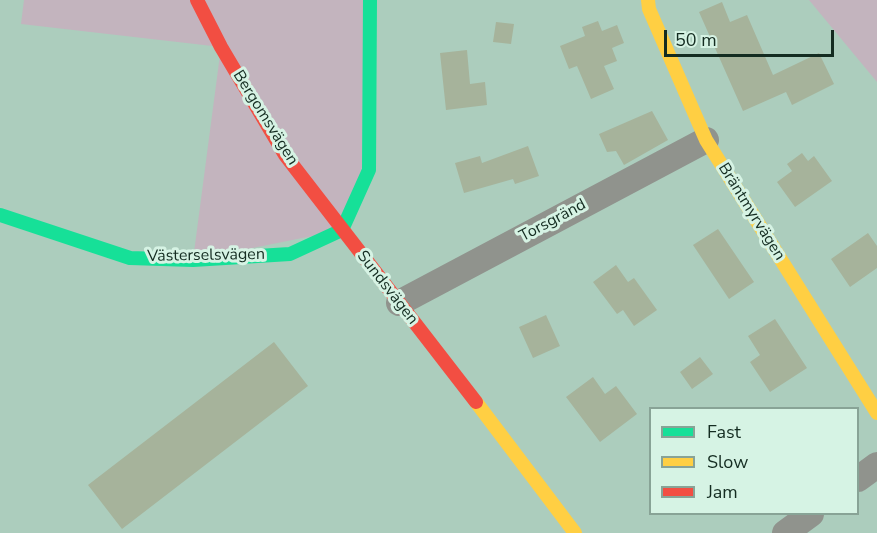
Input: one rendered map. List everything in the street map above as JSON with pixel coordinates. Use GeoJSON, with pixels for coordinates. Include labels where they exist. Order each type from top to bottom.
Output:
{"type":"FeatureCollection","features":[{"type":"Feature","properties":{"kind":"street","name":"Bergomsvägen"},"geometry":{"type":"LineString","coordinates":[[197,0],[285,155],[342,230]]}},
{"type":"Feature","properties":{"kind":"street"},"geometry":{"type":"LineString","coordinates":[[342,230],[369,170],[370,0]]}},
{"type":"Feature","properties":{"kind":"street","name":"Bräntmyrvägen"},"geometry":{"type":"LineString","coordinates":[[648,0],[649,9],[706,140],[877,413]]}},
{"type":"Feature","properties":{"kind":"street","name":"Torsgränd"},"geometry":{"type":"LineString","coordinates":[[399,303],[706,140]]}},
{"type":"Feature","properties":{"kind":"street","name":"Västerselsvägen"},"geometry":{"type":"LineString","coordinates":[[0,215],[130,258],[194,260],[290,254],[342,230]]}},
{"type":"Feature","properties":{"kind":"street","name":"Sundsvägen"},"geometry":{"type":"LineString","coordinates":[[342,230],[575,533]]}},
{"type":"Feature","properties":{"kind":"street"},"geometry":{"type":"LineString","coordinates":[[859,478],[877,465]]}},
{"type":"Feature","properties":{"kind":"street"},"geometry":{"type":"LineString","coordinates":[[784,533],[808,515]]}},
{"type":"Feature","properties":{"kind":"shaded area"},"geometry":{"type":"Polygon","coordinates":[[[24,0],[370,0],[369,170],[342,230],[193,260],[221,47],[21,24],[24,0]]]}},
{"type":"Feature","properties":{"kind":"shaded area"},"geometry":{"type":"Polygon","coordinates":[[[809,0],[877,0],[877,82],[809,0]]]}},
{"type":"Feature","properties":{"kind":"building"},"geometry":{"type":"Polygon","coordinates":[[[722,2],[730,22],[747,15],[773,75],[819,53],[834,84],[792,105],[786,92],[743,111],[699,12],[722,2]]]}},
{"type":"Feature","properties":{"kind":"building"},"geometry":{"type":"Polygon","coordinates":[[[598,21],[602,31],[617,25],[624,43],[612,48],[617,61],[604,66],[614,89],[591,99],[577,66],[569,69],[560,46],[585,36],[582,27],[598,21]]]}},
{"type":"Feature","properties":{"kind":"building"},"geometry":{"type":"Polygon","coordinates":[[[496,22],[514,24],[511,44],[493,42],[496,22]]]}},
{"type":"Feature","properties":{"kind":"building"},"geometry":{"type":"Polygon","coordinates":[[[467,50],[470,84],[485,82],[487,105],[446,110],[440,53],[467,50]]]}},
{"type":"Feature","properties":{"kind":"building"},"geometry":{"type":"Polygon","coordinates":[[[652,111],[668,140],[624,165],[616,151],[607,152],[599,134],[652,111]]]}},
{"type":"Feature","properties":{"kind":"building"},"geometry":{"type":"Polygon","coordinates":[[[528,146],[539,176],[515,184],[513,179],[464,193],[455,163],[480,156],[482,163],[528,146]]]}},
{"type":"Feature","properties":{"kind":"building"},"geometry":{"type":"Polygon","coordinates":[[[802,153],[808,161],[814,156],[832,181],[795,207],[777,182],[792,171],[787,164],[802,153]]]}},
{"type":"Feature","properties":{"kind":"building"},"geometry":{"type":"Polygon","coordinates":[[[718,229],[754,282],[729,299],[693,245],[718,229]]]}},
{"type":"Feature","properties":{"kind":"building"},"geometry":{"type":"Polygon","coordinates":[[[868,233],[877,246],[877,268],[850,287],[831,259],[868,233]]]}},
{"type":"Feature","properties":{"kind":"building"},"geometry":{"type":"Polygon","coordinates":[[[616,265],[628,282],[634,278],[657,310],[634,326],[623,310],[617,314],[593,282],[616,265]]]}},
{"type":"Feature","properties":{"kind":"building"},"geometry":{"type":"Polygon","coordinates":[[[546,315],[560,346],[533,358],[519,327],[546,315]]]}},
{"type":"Feature","properties":{"kind":"building"},"geometry":{"type":"Polygon","coordinates":[[[775,319],[807,368],[770,392],[750,362],[760,355],[748,336],[775,319]]]}},
{"type":"Feature","properties":{"kind":"building"},"geometry":{"type":"Polygon","coordinates":[[[274,342],[308,386],[122,529],[88,485],[274,342]]]}},
{"type":"Feature","properties":{"kind":"building"},"geometry":{"type":"Polygon","coordinates":[[[700,357],[713,374],[692,389],[680,372],[700,357]]]}},
{"type":"Feature","properties":{"kind":"building"},"geometry":{"type":"Polygon","coordinates":[[[593,377],[605,394],[616,386],[637,414],[600,442],[566,397],[593,377]]]}},
{"type":"Feature","properties":{"kind":"traffic: fast"},"geometry":{"type":"LineString","coordinates":[[342,230],[369,170],[370,0]]}},
{"type":"Feature","properties":{"kind":"traffic: fast"},"geometry":{"type":"LineString","coordinates":[[0,215],[130,258],[193,260],[290,254],[342,230]]}},
{"type":"Feature","properties":{"kind":"traffic: slow"},"geometry":{"type":"LineString","coordinates":[[648,0],[649,9],[706,140],[877,413]]}},
{"type":"Feature","properties":{"kind":"traffic: slow"},"geometry":{"type":"LineString","coordinates":[[476,402],[575,533]]}},
{"type":"Feature","properties":{"kind":"traffic: jam"},"geometry":{"type":"LineString","coordinates":[[197,0],[221,47],[285,155],[476,402]]}}]}
